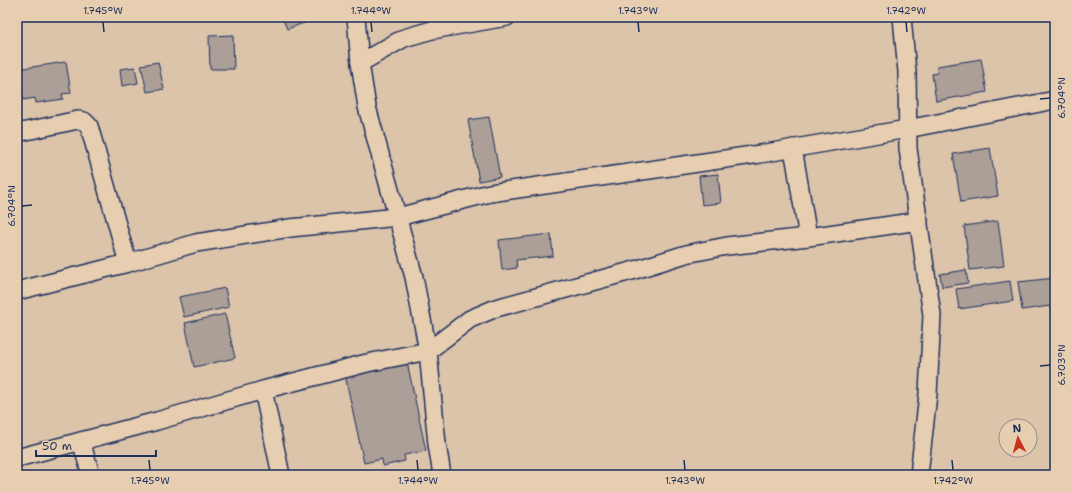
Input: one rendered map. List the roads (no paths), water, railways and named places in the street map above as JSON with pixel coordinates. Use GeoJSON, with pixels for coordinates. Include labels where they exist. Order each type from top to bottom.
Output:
{"type":"FeatureCollection","features":[{"type":"Feature","properties":{"kind":"street"},"geometry":{"type":"LineString","coordinates":[[356,17],[360,63],[367,107],[414,277],[428,351],[436,444],[442,475]]}},
{"type":"Feature","properties":{"kind":"street"},"geometry":{"type":"LineString","coordinates":[[360,63],[404,38],[432,30],[507,17]]}},
{"type":"Feature","properties":{"kind":"street"},"geometry":{"type":"LineString","coordinates":[[902,17],[907,72],[907,129],[932,315],[928,394],[919,475]]}},
{"type":"Feature","properties":{"kind":"street"},"geometry":{"type":"LineString","coordinates":[[17,291],[128,263],[196,243],[290,228],[398,217],[490,192],[793,148],[907,129],[1055,100]]}},
{"type":"Feature","properties":{"kind":"street"},"geometry":{"type":"LineString","coordinates":[[17,133],[78,120],[84,121],[89,126],[128,263]]}},
{"type":"Feature","properties":{"kind":"street"},"geometry":{"type":"LineString","coordinates":[[793,148],[808,237]]}},
{"type":"Feature","properties":{"kind":"street"},"geometry":{"type":"LineString","coordinates":[[17,458],[263,390],[367,363],[428,351],[470,319],[496,308],[535,296],[635,270],[686,254],[727,246],[808,237],[919,221]]}},
{"type":"Feature","properties":{"kind":"street"},"geometry":{"type":"LineString","coordinates":[[263,390],[282,475]]}},
{"type":"Feature","properties":{"kind":"street"},"geometry":{"type":"LineString","coordinates":[[81,441],[91,475]]}}]}
